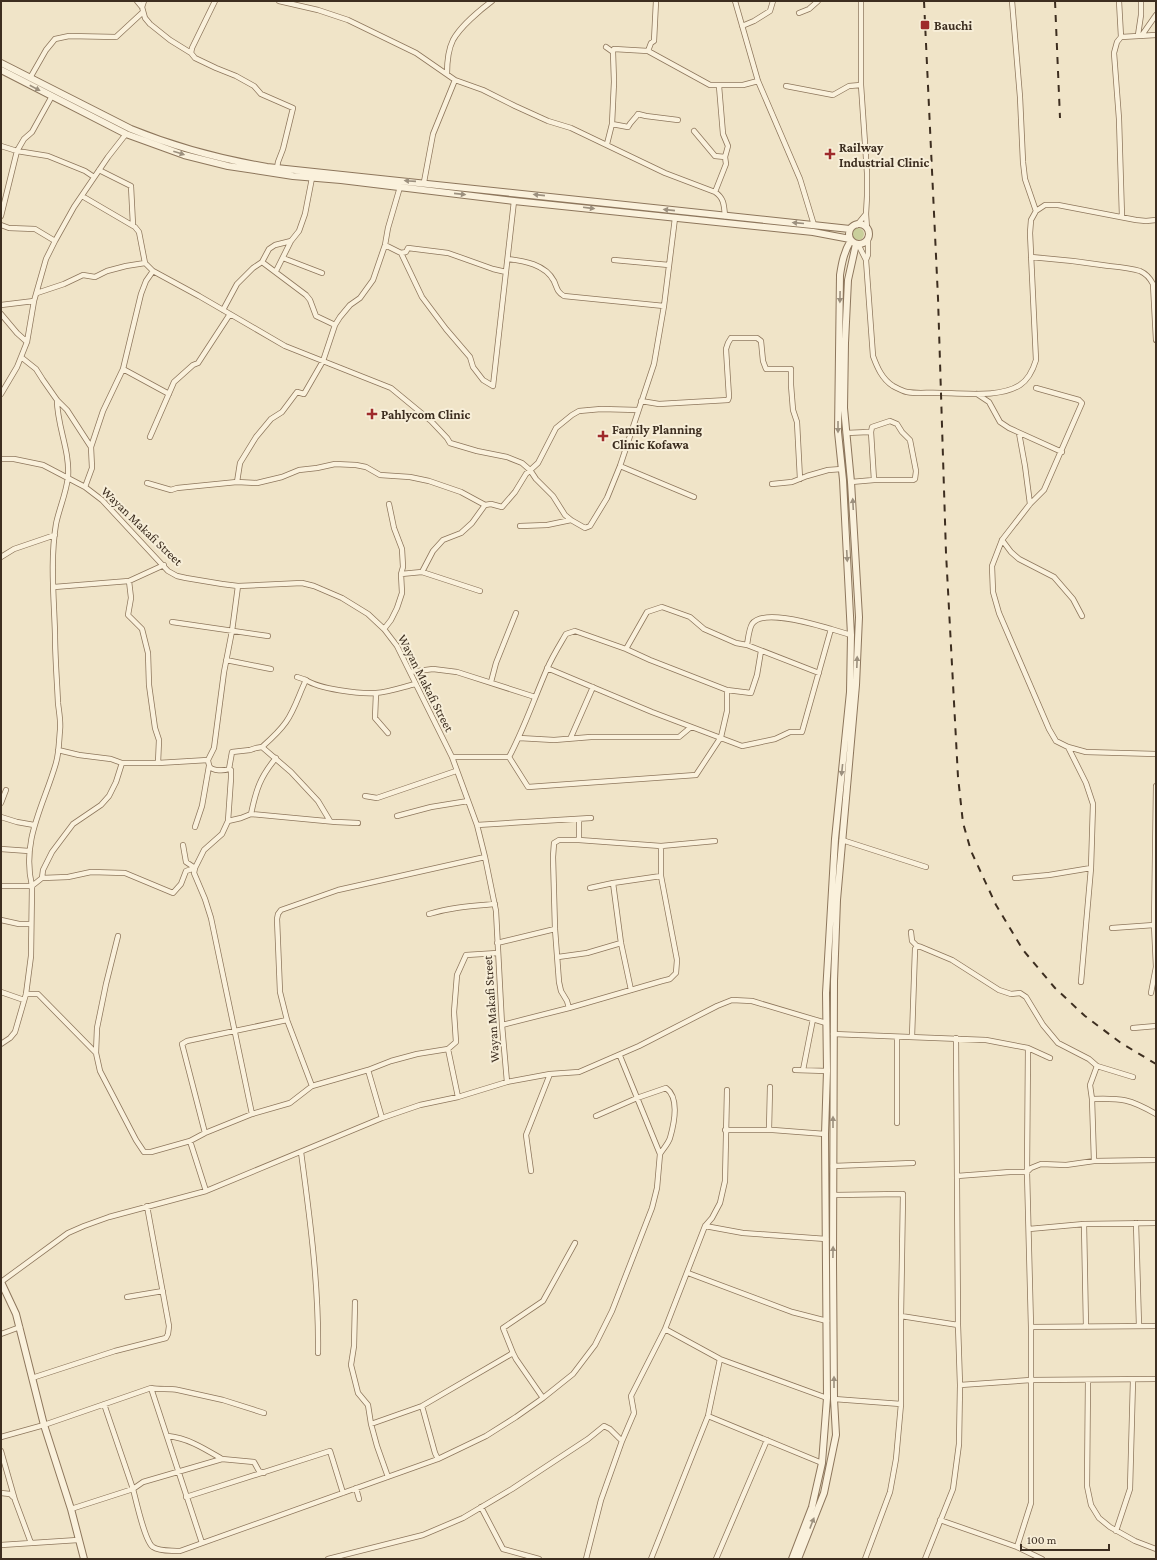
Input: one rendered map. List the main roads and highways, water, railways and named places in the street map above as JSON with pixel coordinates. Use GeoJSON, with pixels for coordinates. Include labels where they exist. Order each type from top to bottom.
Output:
{"type":"FeatureCollection","features":[{"type":"Feature","properties":{"kind":"railway"},"geometry":{"type":"LineString","coordinates":[[924,1],[938,298],[946,553],[958,777],[963,823],[971,851],[996,905],[1023,950],[1055,988],[1085,1016],[1121,1043],[1156,1064]]}},
{"type":"Feature","properties":{"kind":"railway"},"geometry":{"type":"LineString","coordinates":[[1055,1],[1060,118]]}},
{"type":"Feature","properties":{"kind":"place","name":"Bauchi"},"geometry":{"type":"Point","coordinates":[925,25]}},
{"type":"Feature","properties":{"kind":"place","name":"Railway Industrial Clinic"},"geometry":{"type":"Point","coordinates":[830,154]}},
{"type":"Feature","properties":{"kind":"place","name":"Pahlycom Clinic"},"geometry":{"type":"Point","coordinates":[372,414]}},
{"type":"Feature","properties":{"kind":"place","name":"Family Planning Clinic Kofawa"},"geometry":{"type":"Point","coordinates":[603,436]}}]}
